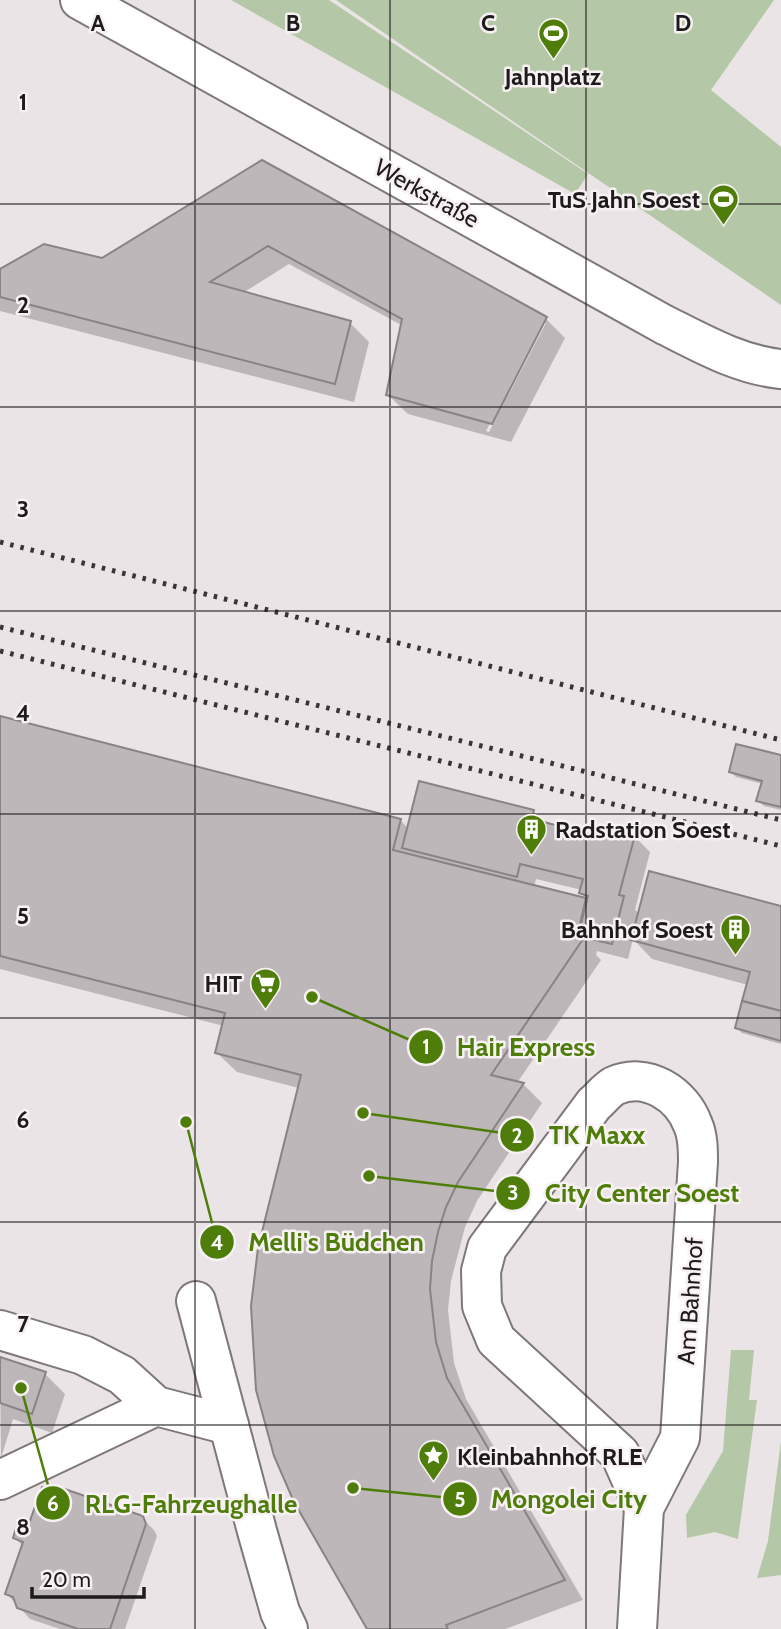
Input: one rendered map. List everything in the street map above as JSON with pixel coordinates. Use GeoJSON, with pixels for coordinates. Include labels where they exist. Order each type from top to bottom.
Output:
{"type":"FeatureCollection","features":[{"type":"Feature","properties":{"kind":"street","name":"Werkstraße"},"geometry":{"type":"LineString","coordinates":[[80,0],[663,324],[727,356],[781,369]]}},
{"type":"Feature","properties":{"kind":"street","name":"Am Bahnhof"},"geometry":{"type":"LineString","coordinates":[[637,1629],[644,1508],[680,1438],[698,1163],[694,1126],[677,1099],[658,1085],[633,1082],[614,1086],[594,1104],[486,1248],[481,1271],[482,1306],[496,1340],[620,1454],[644,1508]]}},
{"type":"Feature","properties":{"kind":"street"},"geometry":{"type":"LineString","coordinates":[[196,1301],[283,1624]]}},
{"type":"Feature","properties":{"kind":"street"},"geometry":{"type":"LineString","coordinates":[[0,1329],[83,1355],[122,1374],[156,1406],[229,1425]]}},
{"type":"Feature","properties":{"kind":"street"},"geometry":{"type":"LineString","coordinates":[[0,1480],[156,1406]]}},
{"type":"Feature","properties":{"kind":"green space"},"geometry":{"type":"Polygon","coordinates":[[[231,0],[329,0],[588,174],[575,194],[231,0]]]}},
{"type":"Feature","properties":{"kind":"green space","name":"TuS Jahn Soest"},"geometry":{"type":"Polygon","coordinates":[[[336,0],[774,0],[711,90],[781,147],[781,305],[336,0]]]}},
{"type":"Feature","properties":{"kind":"green space"},"geometry":{"type":"Polygon","coordinates":[[[731,1350],[754,1350],[749,1400],[757,1400],[738,1539],[715,1532],[687,1538],[686,1515],[723,1451],[731,1350]]]}},
{"type":"Feature","properties":{"kind":"green space"},"geometry":{"type":"Polygon","coordinates":[[[781,1441],[781,1575],[757,1578],[768,1541],[781,1441]]]}},
{"type":"Feature","properties":{"kind":"building"},"geometry":{"type":"Polygon","coordinates":[[[262,160],[547,317],[492,424],[386,395],[402,319],[268,246],[210,282],[351,321],[335,384],[0,297],[0,269],[44,244],[102,258],[262,160]]]}},
{"type":"Feature","properties":{"kind":"building"},"geometry":{"type":"Polygon","coordinates":[[[0,716],[401,819],[393,850],[586,898],[577,937],[583,939],[491,1075],[524,1083],[458,1182],[446,1207],[432,1261],[430,1289],[436,1342],[447,1378],[565,1580],[446,1625],[448,1629],[367,1629],[294,1502],[274,1456],[256,1390],[251,1306],[258,1248],[301,1075],[215,1053],[225,1013],[0,956],[0,716]]]}},
{"type":"Feature","properties":{"kind":"building"},"geometry":{"type":"Polygon","coordinates":[[[736,744],[781,755],[781,807],[756,801],[762,781],[729,772],[736,744]]]}},
{"type":"Feature","properties":{"kind":"building","name":"Radstation Soest"},"geometry":{"type":"Polygon","coordinates":[[[419,781],[534,810],[532,819],[594,835],[596,825],[635,835],[619,895],[624,896],[612,944],[578,936],[588,896],[579,893],[583,879],[520,864],[517,877],[402,848],[419,781]]]}},
{"type":"Feature","properties":{"kind":"building","name":"Bahnhof Soest"},"geometry":{"type":"Polygon","coordinates":[[[649,871],[781,906],[781,1011],[742,1001],[750,972],[631,940],[649,871]]]}},
{"type":"Feature","properties":{"kind":"building"},"geometry":{"type":"Polygon","coordinates":[[[742,1001],[781,1011],[781,1041],[735,1028],[742,1001]]]}},
{"type":"Feature","properties":{"kind":"building"},"geometry":{"type":"Polygon","coordinates":[[[0,1357],[46,1372],[32,1414],[0,1403],[0,1357]]]}},
{"type":"Feature","properties":{"kind":"building"},"geometry":{"type":"Polygon","coordinates":[[[56,1486],[143,1516],[146,1524],[110,1629],[78,1629],[17,1608],[13,1597],[5,1594],[23,1542],[13,1538],[16,1528],[26,1532],[42,1487],[50,1490],[56,1486]]]}},
{"type":"Feature","properties":{"kind":"railway"},"geometry":{"type":"LineString","coordinates":[[0,542],[781,740]]}},
{"type":"Feature","properties":{"kind":"railway"},"geometry":{"type":"LineString","coordinates":[[0,627],[781,820]]}},
{"type":"Feature","properties":{"kind":"railway"},"geometry":{"type":"LineString","coordinates":[[0,651],[781,846]]}},
{"type":"Feature","properties":{"kind":"place","name":"Jahnplatz"},"geometry":{"type":"Point","coordinates":[553,61]}},
{"type":"Feature","properties":{"kind":"place","name":"TuS Jahn Soest"},"geometry":{"type":"Point","coordinates":[723,226]}},
{"type":"Feature","properties":{"kind":"place","name":"Radstation Soest"},"geometry":{"type":"Point","coordinates":[532,856]}},
{"type":"Feature","properties":{"kind":"place","name":"Bahnhof Soest"},"geometry":{"type":"Point","coordinates":[736,956]}},
{"type":"Feature","properties":{"kind":"place","name":"Hair Express"},"geometry":{"type":"Point","coordinates":[312,997]}},
{"type":"Feature","properties":{"kind":"place","name":"HIT"},"geometry":{"type":"Point","coordinates":[265,1010]}},
{"type":"Feature","properties":{"kind":"place","name":"TK Maxx"},"geometry":{"type":"Point","coordinates":[363,1113]}},
{"type":"Feature","properties":{"kind":"place","name":"Melli's Büdchen"},"geometry":{"type":"Point","coordinates":[186,1122]}},
{"type":"Feature","properties":{"kind":"place","name":"City Center Soest"},"geometry":{"type":"Point","coordinates":[369,1176]}},
{"type":"Feature","properties":{"kind":"place","name":"RLG-Fahrzeughalle"},"geometry":{"type":"Point","coordinates":[21,1388]}},
{"type":"Feature","properties":{"kind":"place","name":"Kleinbahnhof RLE"},"geometry":{"type":"Point","coordinates":[434,1483]}},
{"type":"Feature","properties":{"kind":"place","name":"Mongolei City"},"geometry":{"type":"Point","coordinates":[353,1488]}}]}
